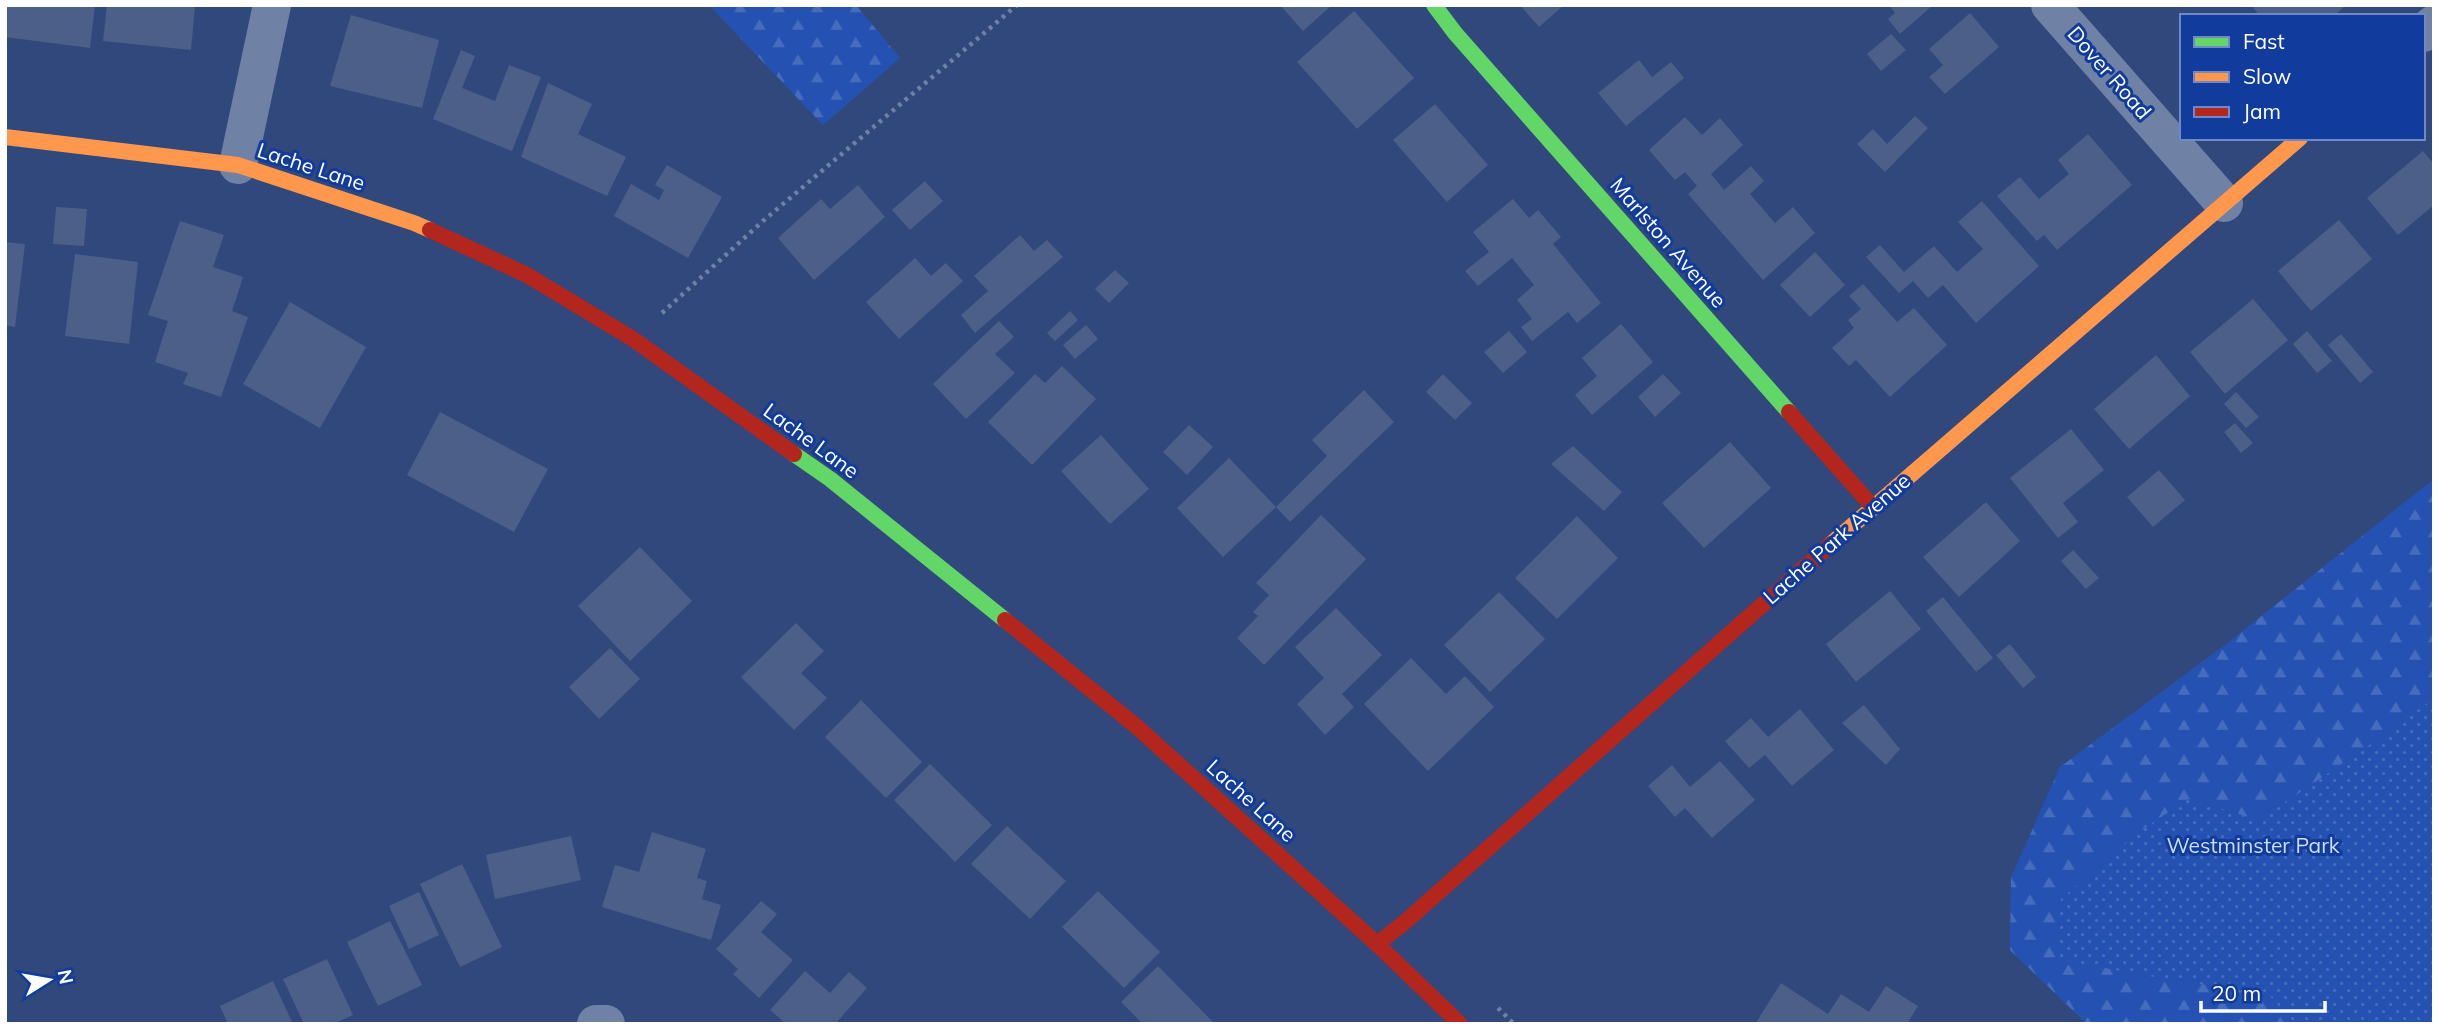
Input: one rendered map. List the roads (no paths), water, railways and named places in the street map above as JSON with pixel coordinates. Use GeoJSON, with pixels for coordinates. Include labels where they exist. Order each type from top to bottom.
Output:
{"type":"FeatureCollection","features":[{"type":"Feature","properties":{"kind":"street"},"geometry":{"type":"LineString","coordinates":[[238,165],[272,5]]}},
{"type":"Feature","properties":{"kind":"street","name":"Marlston Avenue"},"geometry":{"type":"LineString","coordinates":[[1434,5],[1455,33],[1873,507]]}},
{"type":"Feature","properties":{"kind":"street","name":"Dover Road"},"geometry":{"type":"LineString","coordinates":[[2050,5],[2224,204]]}},
{"type":"Feature","properties":{"kind":"street","name":"Lache Lane"},"geometry":{"type":"LineString","coordinates":[[5,137],[238,165],[414,223],[527,275],[633,340],[830,479],[1125,717],[1377,944],[1460,1024]]}},
{"type":"Feature","properties":{"kind":"street","name":"Lache Park Avenue"},"geometry":{"type":"LineString","coordinates":[[1377,944],[1873,507],[2298,140]]}},
{"type":"Feature","properties":{"kind":"street"},"geometry":{"type":"LineString","coordinates":[[596,1024],[607,1024]]}},
{"type":"Feature","properties":{"kind":"park label","name":"Westminster Park"},"geometry":{"type":"Point","coordinates":[2253,846]}}]}
